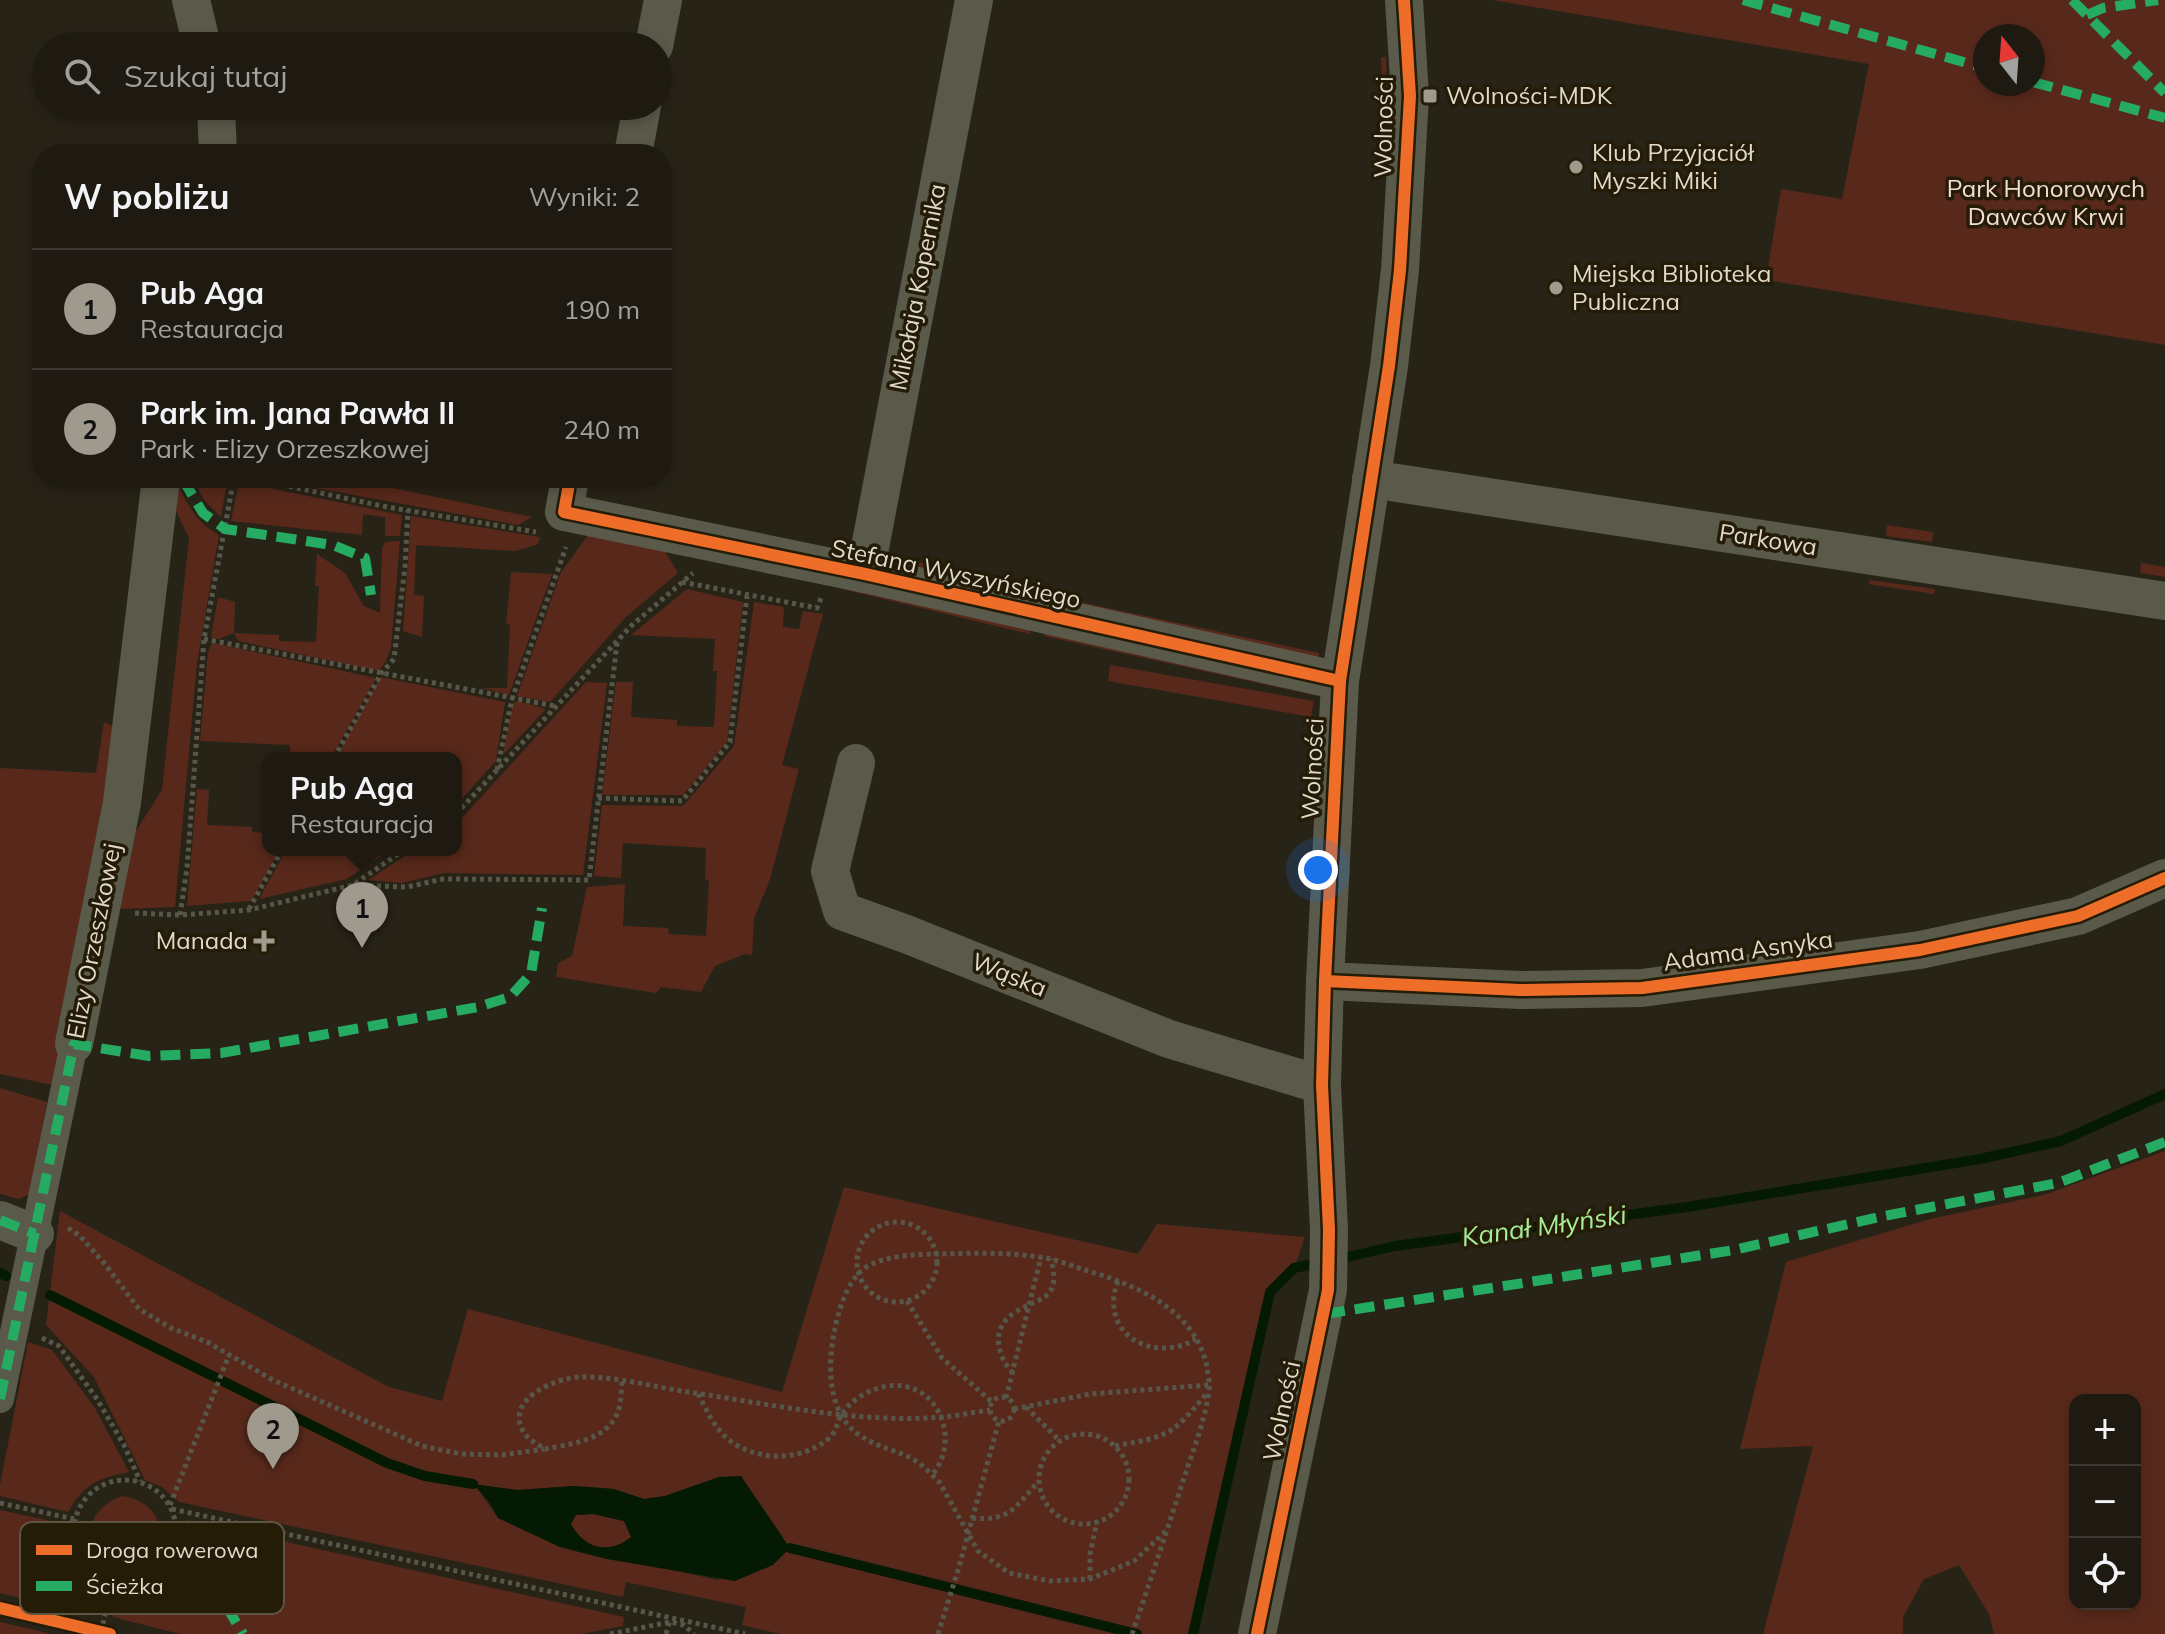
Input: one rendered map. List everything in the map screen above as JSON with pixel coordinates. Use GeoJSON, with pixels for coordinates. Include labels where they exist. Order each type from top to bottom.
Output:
{"type":"FeatureCollection","features":[{"type":"Feature","properties":{"kind":"street"},"geometry":{"type":"LineString","coordinates":[[191,0],[199,32]]}},
{"type":"Feature","properties":{"kind":"street"},"geometry":{"type":"LineString","coordinates":[[657,32],[663,0]]}},
{"type":"Feature","properties":{"kind":"street","name":"Mikołaja Kopernika"},"geometry":{"type":"LineString","coordinates":[[865,574],[974,0]]}},
{"type":"Feature","properties":{"kind":"street","name":"Wolności"},"geometry":{"type":"LineString","coordinates":[[1257,1634],[1328,1290],[1329,1230],[1322,1085],[1340,681],[1400,270],[1410,96],[1404,0]]}},
{"type":"Feature","properties":{"kind":"street"},"geometry":{"type":"LineString","coordinates":[[217,120],[218,144]]}},
{"type":"Feature","properties":{"kind":"street"},"geometry":{"type":"LineString","coordinates":[[635,144],[639,120]]}},
{"type":"Feature","properties":{"kind":"street","name":"Parkowa"},"geometry":{"type":"LineString","coordinates":[[1371,479],[2165,601]]}},
{"type":"Feature","properties":{"kind":"street","name":"Elizy Orzeszkowej"},"geometry":{"type":"LineString","coordinates":[[0,1399],[122,803],[160,488]]}},
{"type":"Feature","properties":{"kind":"street","name":"Stefana Wyszyńskiego"},"geometry":{"type":"LineString","coordinates":[[559,516],[865,574],[1340,681]]}},
{"type":"Feature","properties":{"kind":"street","name":"Wąska"},"geometry":{"type":"LineString","coordinates":[[856,763],[830,871],[842,911],[1169,1039],[1322,1085]]}},
{"type":"Feature","properties":{"kind":"street","name":"Adama Asnyka"},"geometry":{"type":"LineString","coordinates":[[1325,981],[1520,990],[1642,988],[1920,950],[2064,920],[2165,878]]}},
{"type":"Feature","properties":{"kind":"street"},"geometry":{"type":"LineString","coordinates":[[0,1220],[38,1222]]}},
{"type":"Feature","properties":{"kind":"path"},"geometry":{"type":"LineString","coordinates":[[180,915],[187,868],[204,639],[232,488]]}},
{"type":"Feature","properties":{"kind":"path"},"geometry":{"type":"LineString","coordinates":[[299,488],[408,510],[559,516],[568,543],[512,699],[497,771]]}},
{"type":"Feature","properties":{"kind":"path"},"geometry":{"type":"LineString","coordinates":[[337,752],[381,674],[394,659],[408,510]]}},
{"type":"Feature","properties":{"kind":"path"},"geometry":{"type":"LineString","coordinates":[[462,808],[617,643],[724,546]]}},
{"type":"Feature","properties":{"kind":"path"},"geometry":{"type":"LineString","coordinates":[[682,582],[817,608],[823,592]]}},
{"type":"Feature","properties":{"kind":"path"},"geometry":{"type":"LineString","coordinates":[[598,798],[682,801],[730,742],[747,596]]}},
{"type":"Feature","properties":{"kind":"path"},"geometry":{"type":"LineString","coordinates":[[204,639],[555,706]]}},
{"type":"Feature","properties":{"kind":"path"},"geometry":{"type":"LineString","coordinates":[[100,911],[180,915],[249,910],[353,885],[407,887],[443,879],[589,880],[617,643]]}},
{"type":"Feature","properties":{"kind":"path"},"geometry":{"type":"LineString","coordinates":[[249,910],[279,856]]}},
{"type":"Feature","properties":{"kind":"path"},"geometry":{"type":"LineString","coordinates":[[353,885],[395,856]]}},
{"type":"Feature","properties":{"kind":"path"},"geometry":{"type":"LineString","coordinates":[[892,1221],[917,1226],[927,1234],[937,1254],[938,1267],[928,1289],[907,1301],[896,1302],[874,1295],[859,1275],[858,1253],[862,1242],[870,1232],[892,1221]]}},
{"type":"Feature","properties":{"kind":"path"},"geometry":{"type":"LineString","coordinates":[[38,1222],[80,1236],[139,1309],[171,1328],[207,1342],[273,1380],[422,1446],[461,1454],[502,1455],[589,1439],[612,1423],[619,1411],[622,1382]]}},
{"type":"Feature","properties":{"kind":"path"},"geometry":{"type":"LineString","coordinates":[[1132,1634],[1167,1530],[1209,1388],[1207,1366],[1196,1339],[1178,1315],[1162,1303],[1118,1281],[1041,1257],[937,1254],[899,1257],[872,1265],[859,1275],[847,1293],[832,1345],[831,1372],[841,1415],[864,1439],[916,1460],[932,1475],[940,1483],[978,1551],[1009,1573],[1050,1581],[1090,1579],[1134,1561],[1167,1530]]}},
{"type":"Feature","properties":{"kind":"path"},"geometry":{"type":"LineString","coordinates":[[1006,1398],[1041,1257]]}},
{"type":"Feature","properties":{"kind":"path"},"geometry":{"type":"LineString","coordinates":[[1013,1373],[999,1353],[999,1334],[1009,1316],[1043,1299],[1052,1288],[1055,1274],[1051,1259]]}},
{"type":"Feature","properties":{"kind":"path"},"geometry":{"type":"LineString","coordinates":[[1118,1281],[1114,1303],[1117,1318],[1125,1332],[1137,1342],[1167,1350],[1196,1339]]}},
{"type":"Feature","properties":{"kind":"path"},"geometry":{"type":"LineString","coordinates":[[907,1301],[942,1358],[992,1402]]}},
{"type":"Feature","properties":{"kind":"path"},"geometry":{"type":"LineString","coordinates":[[15,1325],[59,1346],[97,1399],[124,1445],[140,1481]]}},
{"type":"Feature","properties":{"kind":"path"},"geometry":{"type":"LineString","coordinates":[[171,1507],[229,1357]]}},
{"type":"Feature","properties":{"kind":"path"},"geometry":{"type":"LineString","coordinates":[[545,1449],[527,1437],[521,1428],[519,1416],[522,1405],[530,1396],[567,1379],[592,1378],[841,1415],[942,1417],[990,1410]]}},
{"type":"Feature","properties":{"kind":"path"},"geometry":{"type":"LineString","coordinates":[[697,1393],[713,1423],[728,1439],[745,1450],[766,1456],[791,1456],[813,1448],[837,1429],[841,1415],[861,1396],[875,1388],[892,1385],[909,1387],[924,1394],[942,1417],[947,1437],[945,1454],[932,1475]]}},
{"type":"Feature","properties":{"kind":"path"},"geometry":{"type":"LineString","coordinates":[[1014,1409],[1090,1394],[1209,1388]]}},
{"type":"Feature","properties":{"kind":"path"},"geometry":{"type":"LineString","coordinates":[[1115,1446],[1166,1435],[1180,1426],[1209,1388]]}},
{"type":"Feature","properties":{"kind":"path"},"geometry":{"type":"LineString","coordinates":[[1006,1398],[1012,1402],[1012,1416],[1006,1421],[999,1421],[992,1417],[992,1402],[1006,1398]]}},
{"type":"Feature","properties":{"kind":"path"},"geometry":{"type":"LineString","coordinates":[[1026,1406],[1060,1441]]}},
{"type":"Feature","properties":{"kind":"path"},"geometry":{"type":"LineString","coordinates":[[938,1634],[999,1421]]}},
{"type":"Feature","properties":{"kind":"path"},"geometry":{"type":"LineString","coordinates":[[1082,1434],[1105,1439],[1115,1446],[1123,1456],[1129,1482],[1119,1507],[1097,1521],[1070,1521],[1058,1515],[1042,1493],[1039,1480],[1044,1458],[1060,1441],[1082,1434]]}},
{"type":"Feature","properties":{"kind":"path"},"geometry":{"type":"LineString","coordinates":[[0,1503],[74,1519],[83,1500],[99,1486],[119,1479],[140,1481],[157,1490],[171,1507],[175,1522]]}},
{"type":"Feature","properties":{"kind":"path"},"geometry":{"type":"LineString","coordinates":[[972,1518],[988,1520],[1004,1517],[1013,1511],[1039,1480]]}},
{"type":"Feature","properties":{"kind":"path"},"geometry":{"type":"LineString","coordinates":[[171,1507],[238,1522]]}},
{"type":"Feature","properties":{"kind":"path"},"geometry":{"type":"LineString","coordinates":[[1090,1579],[1090,1554],[1097,1521]]}},
{"type":"Feature","properties":{"kind":"path"},"geometry":{"type":"LineString","coordinates":[[284,1532],[745,1634]]}},
{"type":"Feature","properties":{"kind":"path"},"geometry":{"type":"LineString","coordinates":[[101,1632],[105,1614]]}},
{"type":"Feature","properties":{"kind":"path"},"geometry":{"type":"LineString","coordinates":[[610,1634],[670,1619]]}},
{"type":"Feature","properties":{"kind":"path"},"geometry":{"type":"LineString","coordinates":[[666,1634],[670,1619]]}},
{"type":"Feature","properties":{"kind":"path"},"geometry":{"type":"LineString","coordinates":[[682,1634],[685,1622]]}},
{"type":"Feature","properties":{"kind":"path"},"geometry":{"type":"LineString","coordinates":[[685,1622],[694,1634]]}},
{"type":"Feature","properties":{"kind":"green space","name":"Park Honorowych Dawców Krwi"},"geometry":{"type":"Polygon","coordinates":[[[1493,0],[2165,0],[2165,345],[1766,280],[1781,189],[1842,199],[1869,64],[1493,0]]]}},
{"type":"Feature","properties":{"kind":"green space"},"geometry":{"type":"Polygon","coordinates":[[[1381,57],[1386,57],[1388,128],[1384,128],[1381,57]]]}},
{"type":"Feature","properties":{"kind":"green space"},"geometry":{"type":"Polygon","coordinates":[[[171,488],[179,488],[198,518],[219,535],[197,663],[175,907],[120,909],[134,834],[162,790],[189,538],[169,496],[171,488]]]}},
{"type":"Feature","properties":{"kind":"green space"},"geometry":{"type":"Polygon","coordinates":[[[198,488],[226,488],[221,517],[204,500],[198,488]]]}},
{"type":"Feature","properties":{"kind":"green space"},"geometry":{"type":"Polygon","coordinates":[[[238,488],[269,488],[402,515],[400,536],[385,536],[385,517],[363,514],[362,535],[231,521],[238,488]]]}},
{"type":"Feature","properties":{"kind":"green space"},"geometry":{"type":"Polygon","coordinates":[[[316,488],[393,488],[532,517],[518,525],[316,488]]]}},
{"type":"Feature","properties":{"kind":"green space"},"geometry":{"type":"Polygon","coordinates":[[[411,516],[540,537],[538,544],[516,551],[416,545],[414,595],[424,596],[422,637],[403,631],[411,516]]]}},
{"type":"Feature","properties":{"kind":"green space"},"geometry":{"type":"Polygon","coordinates":[[[1887,525],[1933,532],[1932,542],[1886,536],[1887,525]]]}},
{"type":"Feature","properties":{"kind":"green space"},"geometry":{"type":"Polygon","coordinates":[[[589,534],[664,550],[678,573],[626,617],[550,702],[517,696],[561,572],[589,534]]]}},
{"type":"Feature","properties":{"kind":"green space"},"geometry":{"type":"Polygon","coordinates":[[[400,541],[391,647],[379,671],[238,641],[234,633],[279,635],[279,641],[316,642],[317,554],[345,573],[364,606],[380,613],[382,548],[385,542],[400,541]]]}},
{"type":"Feature","properties":{"kind":"green space"},"geometry":{"type":"Polygon","coordinates":[[[901,557],[1037,593],[1035,603],[898,566],[901,557]]]}},
{"type":"Feature","properties":{"kind":"green space"},"geometry":{"type":"Polygon","coordinates":[[[2141,563],[2165,567],[2165,577],[2140,573],[2141,563]]]}},
{"type":"Feature","properties":{"kind":"green space"},"geometry":{"type":"Polygon","coordinates":[[[511,572],[552,574],[509,695],[482,688],[507,688],[510,625],[506,624],[511,572]]]}},
{"type":"Feature","properties":{"kind":"green space"},"geometry":{"type":"Polygon","coordinates":[[[1870,580],[1935,589],[1934,594],[1868,584],[1870,580]]]}},
{"type":"Feature","properties":{"kind":"green space"},"geometry":{"type":"Polygon","coordinates":[[[845,584],[1030,627],[1030,634],[838,588],[845,584]]]}},
{"type":"Feature","properties":{"kind":"green space"},"geometry":{"type":"Polygon","coordinates":[[[687,589],[743,602],[727,742],[683,795],[602,795],[616,682],[633,682],[631,717],[677,720],[677,726],[714,727],[715,639],[631,635],[687,589]]]}},
{"type":"Feature","properties":{"kind":"green space"},"geometry":{"type":"Polygon","coordinates":[[[218,597],[235,602],[234,633],[219,639],[211,637],[218,597]]]}},
{"type":"Feature","properties":{"kind":"green space"},"geometry":{"type":"Polygon","coordinates":[[[1056,597],[1319,653],[1318,663],[1053,606],[1056,597]]]}},
{"type":"Feature","properties":{"kind":"green space"},"geometry":{"type":"Polygon","coordinates":[[[754,602],[784,607],[783,627],[799,629],[803,611],[823,614],[782,765],[799,769],[770,879],[754,919],[752,955],[745,954],[715,966],[701,992],[661,987],[656,993],[556,977],[558,963],[572,956],[587,887],[625,884],[623,926],[668,928],[669,934],[706,936],[709,880],[705,879],[706,848],[623,843],[621,878],[594,876],[602,805],[683,806],[734,746],[754,602]]]}},
{"type":"Feature","properties":{"kind":"green space"},"geometry":{"type":"Polygon","coordinates":[[[1045,630],[1319,690],[1318,696],[1044,636],[1045,630]]]}},
{"type":"Feature","properties":{"kind":"green space"},"geometry":{"type":"Polygon","coordinates":[[[212,643],[376,678],[334,752],[290,752],[290,745],[200,741],[208,652],[212,643]]]}},
{"type":"Feature","properties":{"kind":"green space"},"geometry":{"type":"Polygon","coordinates":[[[1110,665],[1314,701],[1311,717],[1108,681],[1110,665]]]}},
{"type":"Feature","properties":{"kind":"green space"},"geometry":{"type":"Polygon","coordinates":[[[380,677],[505,702],[496,761],[462,798],[462,752],[339,752],[380,677]]]}},
{"type":"Feature","properties":{"kind":"green space"},"geometry":{"type":"Polygon","coordinates":[[[586,682],[607,683],[583,875],[444,873],[402,883],[368,880],[405,856],[462,856],[463,817],[586,682]]]}},
{"type":"Feature","properties":{"kind":"green space"},"geometry":{"type":"Polygon","coordinates":[[[518,701],[546,709],[503,755],[513,703],[518,701]]]}},
{"type":"Feature","properties":{"kind":"green space"},"geometry":{"type":"Polygon","coordinates":[[[104,722],[120,729],[52,1085],[0,1074],[0,768],[96,773],[104,722]]]}},
{"type":"Feature","properties":{"kind":"green space"},"geometry":{"type":"Polygon","coordinates":[[[197,789],[209,790],[207,825],[252,827],[252,832],[262,833],[262,856],[277,856],[251,901],[187,906],[197,789]]]}},
{"type":"Feature","properties":{"kind":"green space"},"geometry":{"type":"Polygon","coordinates":[[[283,856],[381,856],[347,879],[259,899],[283,856]]]}},
{"type":"Feature","properties":{"kind":"green space"},"geometry":{"type":"Polygon","coordinates":[[[0,1088],[47,1102],[29,1194],[19,1199],[0,1194],[0,1088]]]}},
{"type":"Feature","properties":{"kind":"green space"},"geometry":{"type":"Polygon","coordinates":[[[2165,1151],[2165,1634],[1994,1634],[1989,1614],[1959,1565],[1924,1579],[1903,1617],[1903,1634],[1763,1634],[1813,1446],[1740,1449],[1786,1262],[1930,1219],[2044,1195],[2165,1151]]]}},
{"type":"Feature","properties":{"kind":"green space"},"geometry":{"type":"Polygon","coordinates":[[[844,1187],[1138,1254],[1157,1224],[1305,1237],[1294,1268],[1270,1292],[1193,1634],[780,1634],[742,1625],[746,1607],[626,1582],[623,1597],[284,1524],[284,1522],[179,1502],[162,1487],[145,1480],[94,1377],[46,1325],[60,1211],[389,1387],[442,1401],[468,1309],[782,1392],[844,1187]],[[719,1477],[665,1496],[644,1499],[614,1489],[574,1486],[517,1490],[475,1485],[498,1518],[560,1547],[607,1559],[717,1580],[790,1548],[774,1528],[719,1477]]]}},
{"type":"Feature","properties":{"kind":"green space"},"geometry":{"type":"Polygon","coordinates":[[[28,1342],[52,1350],[95,1408],[129,1472],[108,1477],[86,1488],[68,1512],[0,1496],[28,1342]]]}},
{"type":"Feature","properties":{"kind":"green space"},"geometry":{"type":"Polygon","coordinates":[[[122,1496],[138,1501],[150,1509],[158,1522],[93,1522],[110,1502],[122,1496]]]}},
{"type":"Feature","properties":{"kind":"green space"},"geometry":{"type":"Polygon","coordinates":[[[0,1510],[56,1522],[20,1522],[20,1598],[0,1593],[0,1510]]]}},
{"type":"Feature","properties":{"kind":"green space"},"geometry":{"type":"Polygon","coordinates":[[[593,1514],[624,1521],[632,1537],[615,1546],[590,1544],[571,1524],[576,1515],[593,1514]]]}},
{"type":"Feature","properties":{"kind":"green space"},"geometry":{"type":"Polygon","coordinates":[[[284,1542],[624,1617],[623,1626],[581,1634],[180,1634],[113,1617],[113,1614],[284,1614],[284,1542]]]}},
{"type":"Feature","properties":{"kind":"green space"},"geometry":{"type":"Polygon","coordinates":[[[0,1622],[52,1634],[0,1634],[0,1622]]]}},
{"type":"Feature","properties":{"kind":"shaded area"},"geometry":{"type":"Polygon","coordinates":[[[741,1476],[790,1548],[773,1565],[735,1581],[607,1559],[560,1547],[498,1518],[490,1503],[473,1484],[517,1490],[574,1486],[614,1489],[644,1499],[665,1496],[719,1477],[741,1476]],[[593,1514],[576,1515],[571,1524],[590,1544],[606,1547],[623,1543],[631,1537],[624,1521],[593,1514]]]}},
{"type":"Feature","properties":{"kind":"waterway","name":"Kanał Młyński"},"geometry":{"type":"LineString","coordinates":[[1335,1260],[1395,1246],[1687,1207],[1980,1159],[2061,1141],[2165,1094]]}},
{"type":"Feature","properties":{"kind":"waterway","name":"Kanał Młyński"},"geometry":{"type":"LineString","coordinates":[[1193,1634],[1270,1292],[1294,1268],[1319,1263]]}},
{"type":"Feature","properties":{"kind":"waterway"},"geometry":{"type":"LineString","coordinates":[[0,1273],[6,1276]]}},
{"type":"Feature","properties":{"kind":"waterway"},"geometry":{"type":"LineString","coordinates":[[50,1295],[387,1463],[425,1476],[473,1484]]}},
{"type":"Feature","properties":{"kind":"waterway"},"geometry":{"type":"LineString","coordinates":[[790,1548],[1137,1634]]}},
{"type":"Feature","properties":{"kind":"marked path"},"geometry":{"type":"LineString","coordinates":[[1743,0],[1973,65]]}},
{"type":"Feature","properties":{"kind":"marked path"},"geometry":{"type":"LineString","coordinates":[[2072,0],[2165,93]]}},
{"type":"Feature","properties":{"kind":"marked path"},"geometry":{"type":"LineString","coordinates":[[2087,15],[2103,8],[2158,0]]}},
{"type":"Feature","properties":{"kind":"marked path"},"geometry":{"type":"LineString","coordinates":[[2045,85],[2165,118]]}},
{"type":"Feature","properties":{"kind":"marked path"},"geometry":{"type":"LineString","coordinates":[[188,488],[203,513],[225,529],[333,545],[365,558],[371,595]]}},
{"type":"Feature","properties":{"kind":"marked path"},"geometry":{"type":"LineString","coordinates":[[0,1399],[74,1044],[149,1056],[221,1053],[478,1007],[510,997],[531,974],[542,908]]}},
{"type":"Feature","properties":{"kind":"marked path"},"geometry":{"type":"LineString","coordinates":[[1325,1314],[1734,1250],[1884,1216],[2058,1183],[2165,1142]]}},
{"type":"Feature","properties":{"kind":"marked path"},"geometry":{"type":"LineString","coordinates":[[0,1220],[35,1234]]}},
{"type":"Feature","properties":{"kind":"marked path"},"geometry":{"type":"LineString","coordinates":[[231,1614],[243,1634]]}},
{"type":"Feature","properties":{"kind":"cycle path"},"geometry":{"type":"LineString","coordinates":[[1257,1634],[1328,1290],[1329,1230],[1322,1085],[1340,681],[1389,366],[1400,270],[1410,96],[1404,0]]}},
{"type":"Feature","properties":{"kind":"cycle path"},"geometry":{"type":"LineString","coordinates":[[568,488],[564,512],[865,574],[1340,681]]}},
{"type":"Feature","properties":{"kind":"cycle path"},"geometry":{"type":"LineString","coordinates":[[1325,981],[1520,990],[1642,988],[1920,950],[2078,916],[2165,878]]}},
{"type":"Feature","properties":{"kind":"cycle path"},"geometry":{"type":"LineString","coordinates":[[0,1608],[20,1613]]}},
{"type":"Feature","properties":{"kind":"cycle path"},"geometry":{"type":"LineString","coordinates":[[25,1614],[110,1634]]}},
{"type":"Feature","properties":{"kind":"place","name":"Wolności-MDK"},"geometry":{"type":"Point","coordinates":[1430,96]}},
{"type":"Feature","properties":{"kind":"place","name":"Klub Przyjaciół Myszki Miki"},"geometry":{"type":"Point","coordinates":[1576,167]}},
{"type":"Feature","properties":{"kind":"place","name":"Miejska Biblioteka Publiczna"},"geometry":{"type":"Point","coordinates":[1556,288]}},
{"type":"Feature","properties":{"kind":"place","name":"Manada"},"geometry":{"type":"Point","coordinates":[264,941]}},
{"type":"Feature","properties":{"kind":"place","name":"Pub Aga"},"geometry":{"type":"Point","coordinates":[362,948]}},
{"type":"Feature","properties":{"kind":"place","name":"Park im. Jana Pawła II"},"geometry":{"type":"Point","coordinates":[273,1469]}}]}
